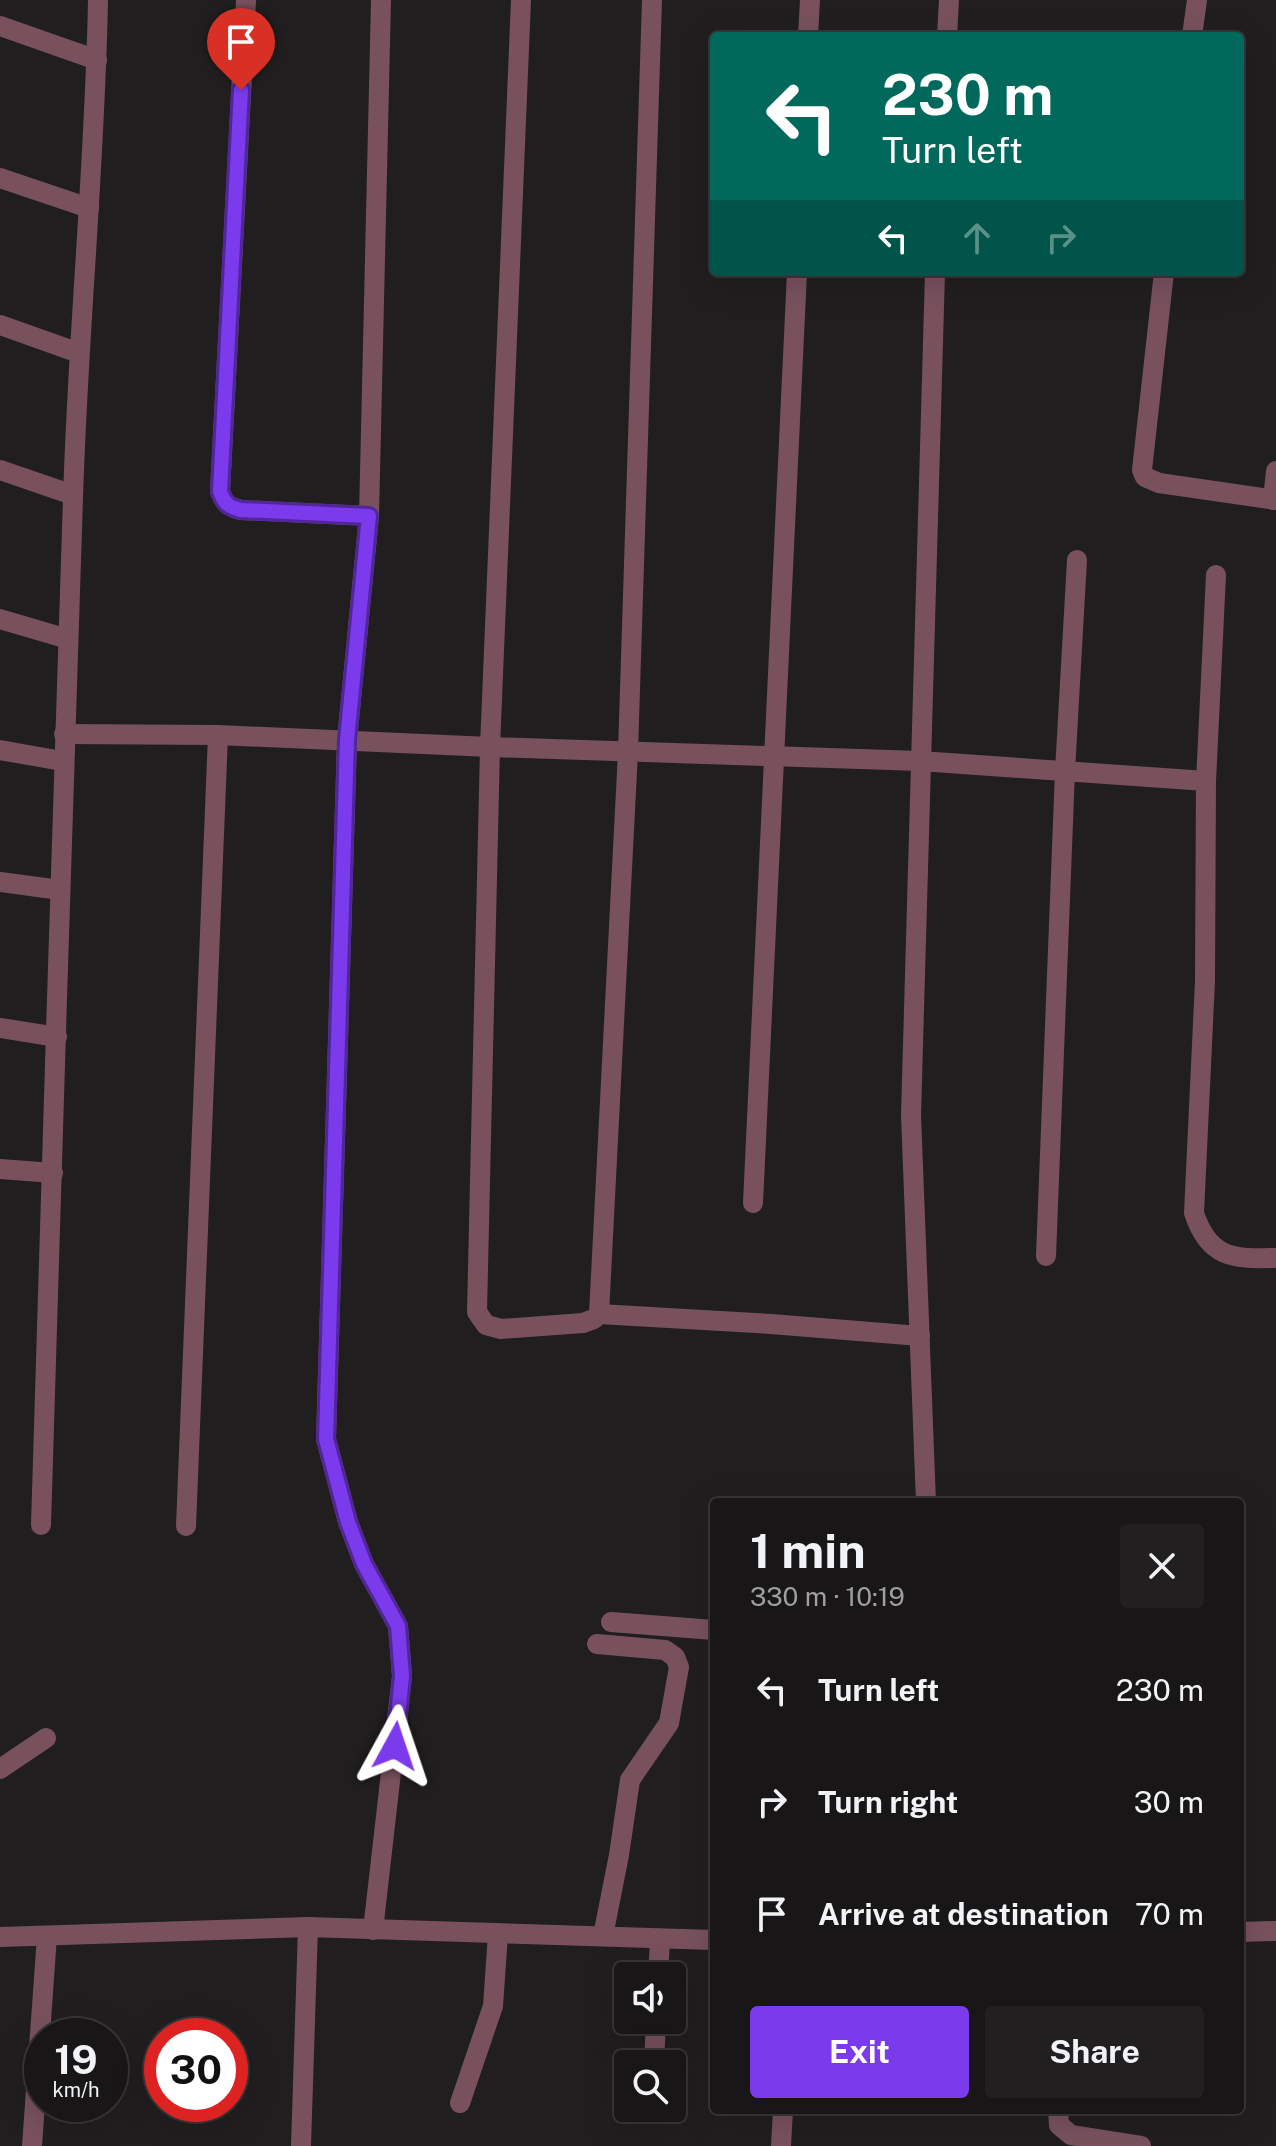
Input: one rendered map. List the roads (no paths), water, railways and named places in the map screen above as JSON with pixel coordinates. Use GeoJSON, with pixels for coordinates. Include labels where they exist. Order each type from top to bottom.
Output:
{"type":"FeatureCollection","features":[{"type":"Feature","properties":{"kind":"street"},"geometry":{"type":"LineString","coordinates":[[41,1525],[57,1037],[62,761],[98,0]]}},
{"type":"Feature","properties":{"kind":"street"},"geometry":{"type":"LineString","coordinates":[[246,0],[220,491],[229,507],[241,510],[369,516]]}},
{"type":"Feature","properties":{"kind":"street"},"geometry":{"type":"LineString","coordinates":[[373,1930],[402,1676],[398,1626],[364,1564],[348,1522],[326,1439],[347,740],[369,516],[381,0]]}},
{"type":"Feature","properties":{"kind":"street"},"geometry":{"type":"LineString","coordinates":[[521,0],[490,747],[477,1312],[486,1325],[501,1329],[583,1323],[599,1314],[628,752],[652,0]]}},
{"type":"Feature","properties":{"kind":"street"},"geometry":{"type":"LineString","coordinates":[[808,32],[810,0]]}},
{"type":"Feature","properties":{"kind":"street"},"geometry":{"type":"LineString","coordinates":[[947,32],[949,0]]}},
{"type":"Feature","properties":{"kind":"street"},"geometry":{"type":"LineString","coordinates":[[1193,32],[1197,0]]}},
{"type":"Feature","properties":{"kind":"street"},"geometry":{"type":"LineString","coordinates":[[0,26],[97,60]]}},
{"type":"Feature","properties":{"kind":"street"},"geometry":{"type":"LineString","coordinates":[[0,178],[89,208]]}},
{"type":"Feature","properties":{"kind":"street"},"geometry":{"type":"LineString","coordinates":[[753,1203],[797,276]]}},
{"type":"Feature","properties":{"kind":"street"},"geometry":{"type":"LineString","coordinates":[[926,1498],[911,1115],[935,276]]}},
{"type":"Feature","properties":{"kind":"street"},"geometry":{"type":"LineString","coordinates":[[1164,276],[1142,470],[1145,477],[1159,483],[1274,500],[1276,471]]}},
{"type":"Feature","properties":{"kind":"street"},"geometry":{"type":"LineString","coordinates":[[0,325],[79,353]]}},
{"type":"Feature","properties":{"kind":"street"},"geometry":{"type":"LineString","coordinates":[[0,470],[73,495]]}},
{"type":"Feature","properties":{"kind":"street"},"geometry":{"type":"LineString","coordinates":[[1046,1256],[1065,771],[1077,560]]}},
{"type":"Feature","properties":{"kind":"street"},"geometry":{"type":"LineString","coordinates":[[1216,575],[1206,781],[1205,981],[1194,1213],[1199,1229],[1220,1252],[1238,1259],[1276,1258]]}},
{"type":"Feature","properties":{"kind":"street"},"geometry":{"type":"LineString","coordinates":[[0,619],[68,639]]}},
{"type":"Feature","properties":{"kind":"street"},"geometry":{"type":"LineString","coordinates":[[64,734],[218,735],[920,761],[1206,781]]}},
{"type":"Feature","properties":{"kind":"street"},"geometry":{"type":"LineString","coordinates":[[186,1526],[218,735]]}},
{"type":"Feature","properties":{"kind":"street"},"geometry":{"type":"LineString","coordinates":[[0,750],[62,761]]}},
{"type":"Feature","properties":{"kind":"street"},"geometry":{"type":"LineString","coordinates":[[0,882],[60,890]]}},
{"type":"Feature","properties":{"kind":"street"},"geometry":{"type":"LineString","coordinates":[[0,1028],[57,1037]]}},
{"type":"Feature","properties":{"kind":"street"},"geometry":{"type":"LineString","coordinates":[[0,1169],[53,1173]]}},
{"type":"Feature","properties":{"kind":"street"},"geometry":{"type":"LineString","coordinates":[[599,1314],[920,1336]]}},
{"type":"Feature","properties":{"kind":"street"},"geometry":{"type":"LineString","coordinates":[[611,1622],[710,1630]]}},
{"type":"Feature","properties":{"kind":"street"},"geometry":{"type":"LineString","coordinates":[[597,1644],[665,1650],[675,1657],[679,1667],[669,1723],[630,1780],[603,1936]]}},
{"type":"Feature","properties":{"kind":"street"},"geometry":{"type":"LineString","coordinates":[[0,1769],[46,1738]]}},
{"type":"Feature","properties":{"kind":"street"},"geometry":{"type":"LineString","coordinates":[[301,2146],[308,1927]]}},
{"type":"Feature","properties":{"kind":"street"},"geometry":{"type":"LineString","coordinates":[[0,1937],[308,1927],[710,1940]]}},
{"type":"Feature","properties":{"kind":"street"},"geometry":{"type":"LineString","coordinates":[[1244,1932],[1276,1931]]}},
{"type":"Feature","properties":{"kind":"street"},"geometry":{"type":"LineString","coordinates":[[460,2103],[493,2006],[498,1934]]}},
{"type":"Feature","properties":{"kind":"street"},"geometry":{"type":"LineString","coordinates":[[32,2146],[47,1936]]}},
{"type":"Feature","properties":{"kind":"street"},"geometry":{"type":"LineString","coordinates":[[659,1962],[660,1940]]}},
{"type":"Feature","properties":{"kind":"street"},"geometry":{"type":"LineString","coordinates":[[781,2146],[783,2114]]}},
{"type":"Feature","properties":{"kind":"street"},"geometry":{"type":"LineString","coordinates":[[1058,2114],[1059,2125],[1071,2135],[1141,2146]]}}]}
